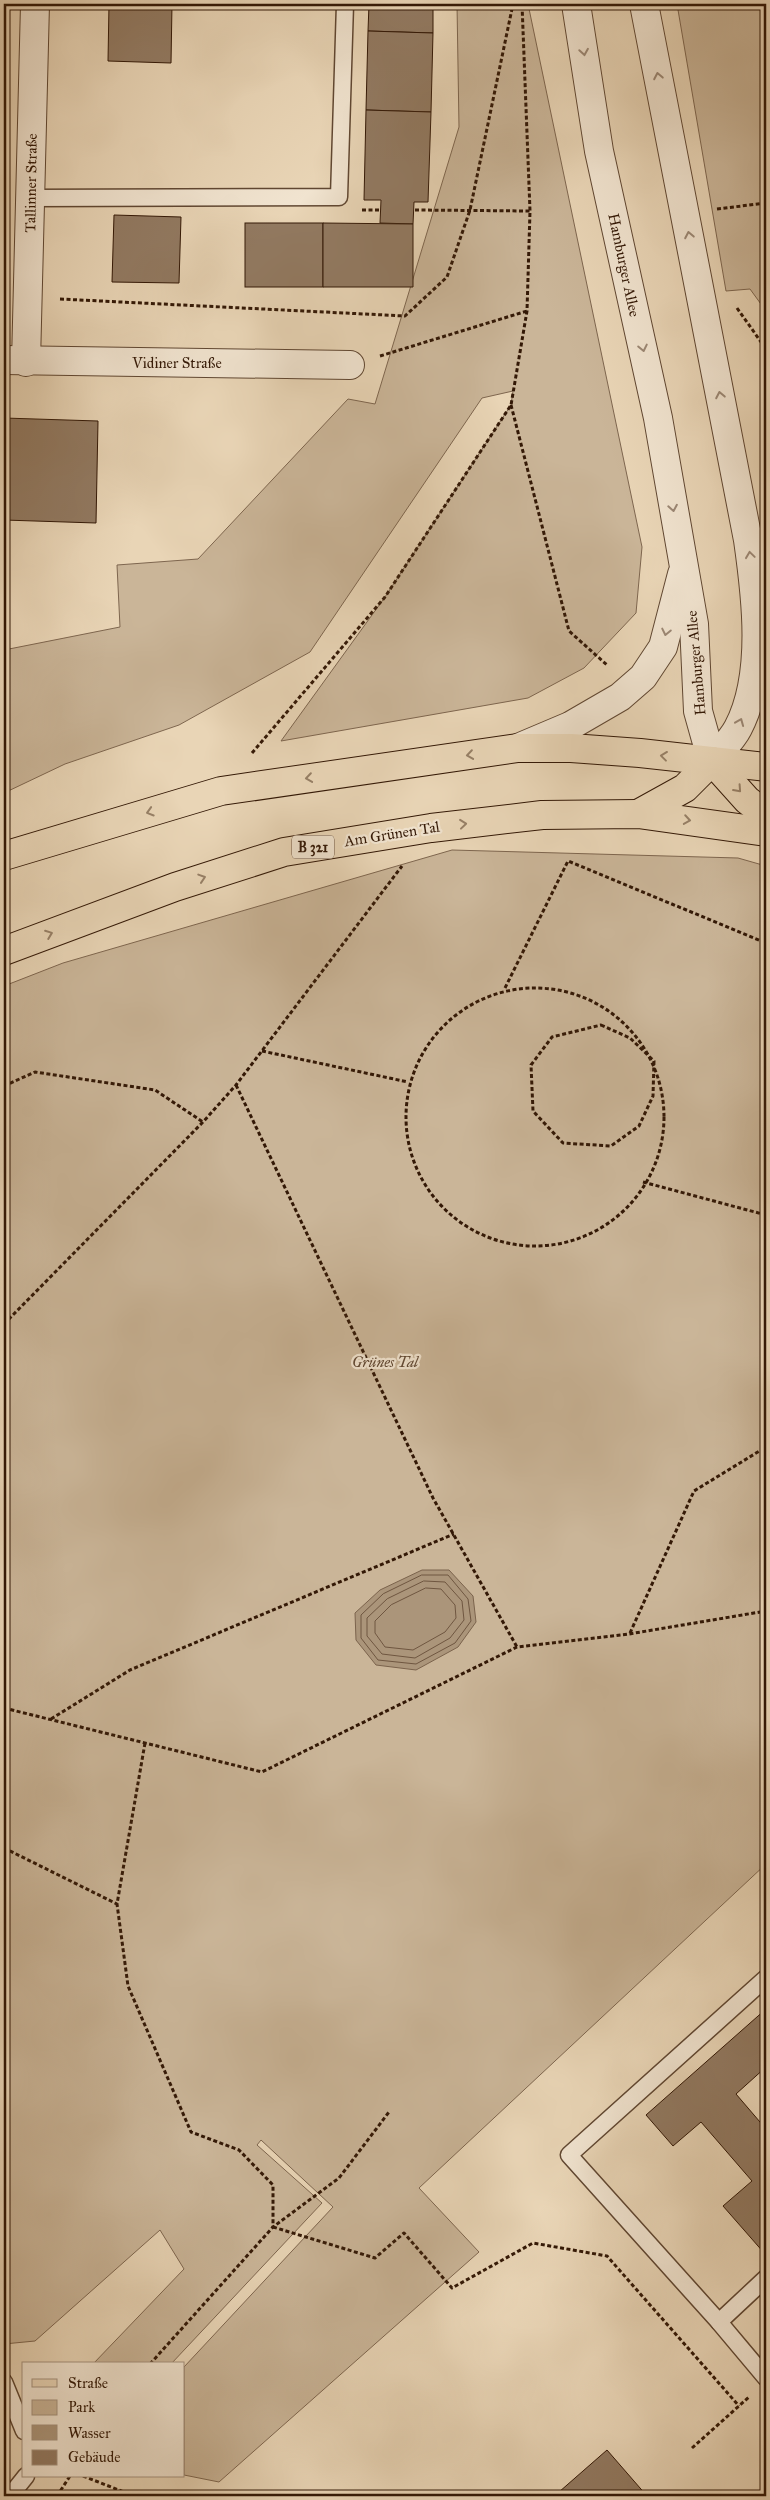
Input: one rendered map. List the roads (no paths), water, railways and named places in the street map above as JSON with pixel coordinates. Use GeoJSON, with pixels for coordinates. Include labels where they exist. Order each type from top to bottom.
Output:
{"type":"FeatureCollection","features":[{"type":"Feature","properties":{"kind":"main road"},"geometry":{"type":"LineString","coordinates":[[4,856],[222,790],[518,748],[620,752],[766,768]]}},
{"type":"Feature","properties":{"kind":"main road"},"geometry":{"type":"LineString","coordinates":[[638,814],[685,788],[712,761]]}},
{"type":"Feature","properties":{"kind":"main road"},"geometry":{"type":"LineString","coordinates":[[712,761],[747,800],[766,815]]}},
{"type":"Feature","properties":{"kind":"main road","name":"Am Grünen Tal"},"geometry":{"type":"LineString","coordinates":[[4,951],[175,887],[284,852],[431,828],[542,816],[638,814],[766,832]]}},
{"type":"Feature","properties":{"kind":"street","name":"Tallinner Straße"},"geometry":{"type":"LineString","coordinates":[[15,361],[30,198],[35,4]]}},
{"type":"Feature","properties":{"kind":"street","name":"Hamburger Allee"},"geometry":{"type":"LineString","coordinates":[[576,4],[599,151],[658,418],[694,624],[698,711],[712,761]]}},
{"type":"Feature","properties":{"kind":"street"},"geometry":{"type":"LineString","coordinates":[[644,4],[762,614],[754,684],[738,728],[712,761]]}},
{"type":"Feature","properties":{"kind":"street","name":"Vidiner Straße"},"geometry":{"type":"LineString","coordinates":[[15,361],[350,364]]}},
{"type":"Feature","properties":{"kind":"street"},"geometry":{"type":"LineString","coordinates":[[518,748],[570,726],[620,697],[643,677],[663,648],[683,568]]}},
{"type":"Feature","properties":{"kind":"lane"},"geometry":{"type":"LineString","coordinates":[[30,198],[339,197],[345,4]]}},
{"type":"Feature","properties":{"kind":"lane"},"geometry":{"type":"LineString","coordinates":[[766,1978],[569,2155],[719,2322],[766,2378]]}},
{"type":"Feature","properties":{"kind":"lane"},"geometry":{"type":"LineString","coordinates":[[719,2322],[766,2278]]}},
{"type":"Feature","properties":{"kind":"lane"},"geometry":{"type":"LineString","coordinates":[[4,2382],[22,2426]]}},
{"type":"Feature","properties":{"kind":"lane"},"geometry":{"type":"LineString","coordinates":[[10,2496],[24,2478]]}},
{"type":"Feature","properties":{"kind":"water"},"geometry":{"type":"Polygon","coordinates":[[[422,1570],[449,1570],[473,1596],[476,1622],[458,1647],[416,1670],[376,1665],[356,1640],[355,1613],[380,1590],[422,1570]]]}},
{"type":"Feature","properties":{"kind":"park label","name":"Grünes Tal"},"geometry":{"type":"Point","coordinates":[385,1362]}}]}
